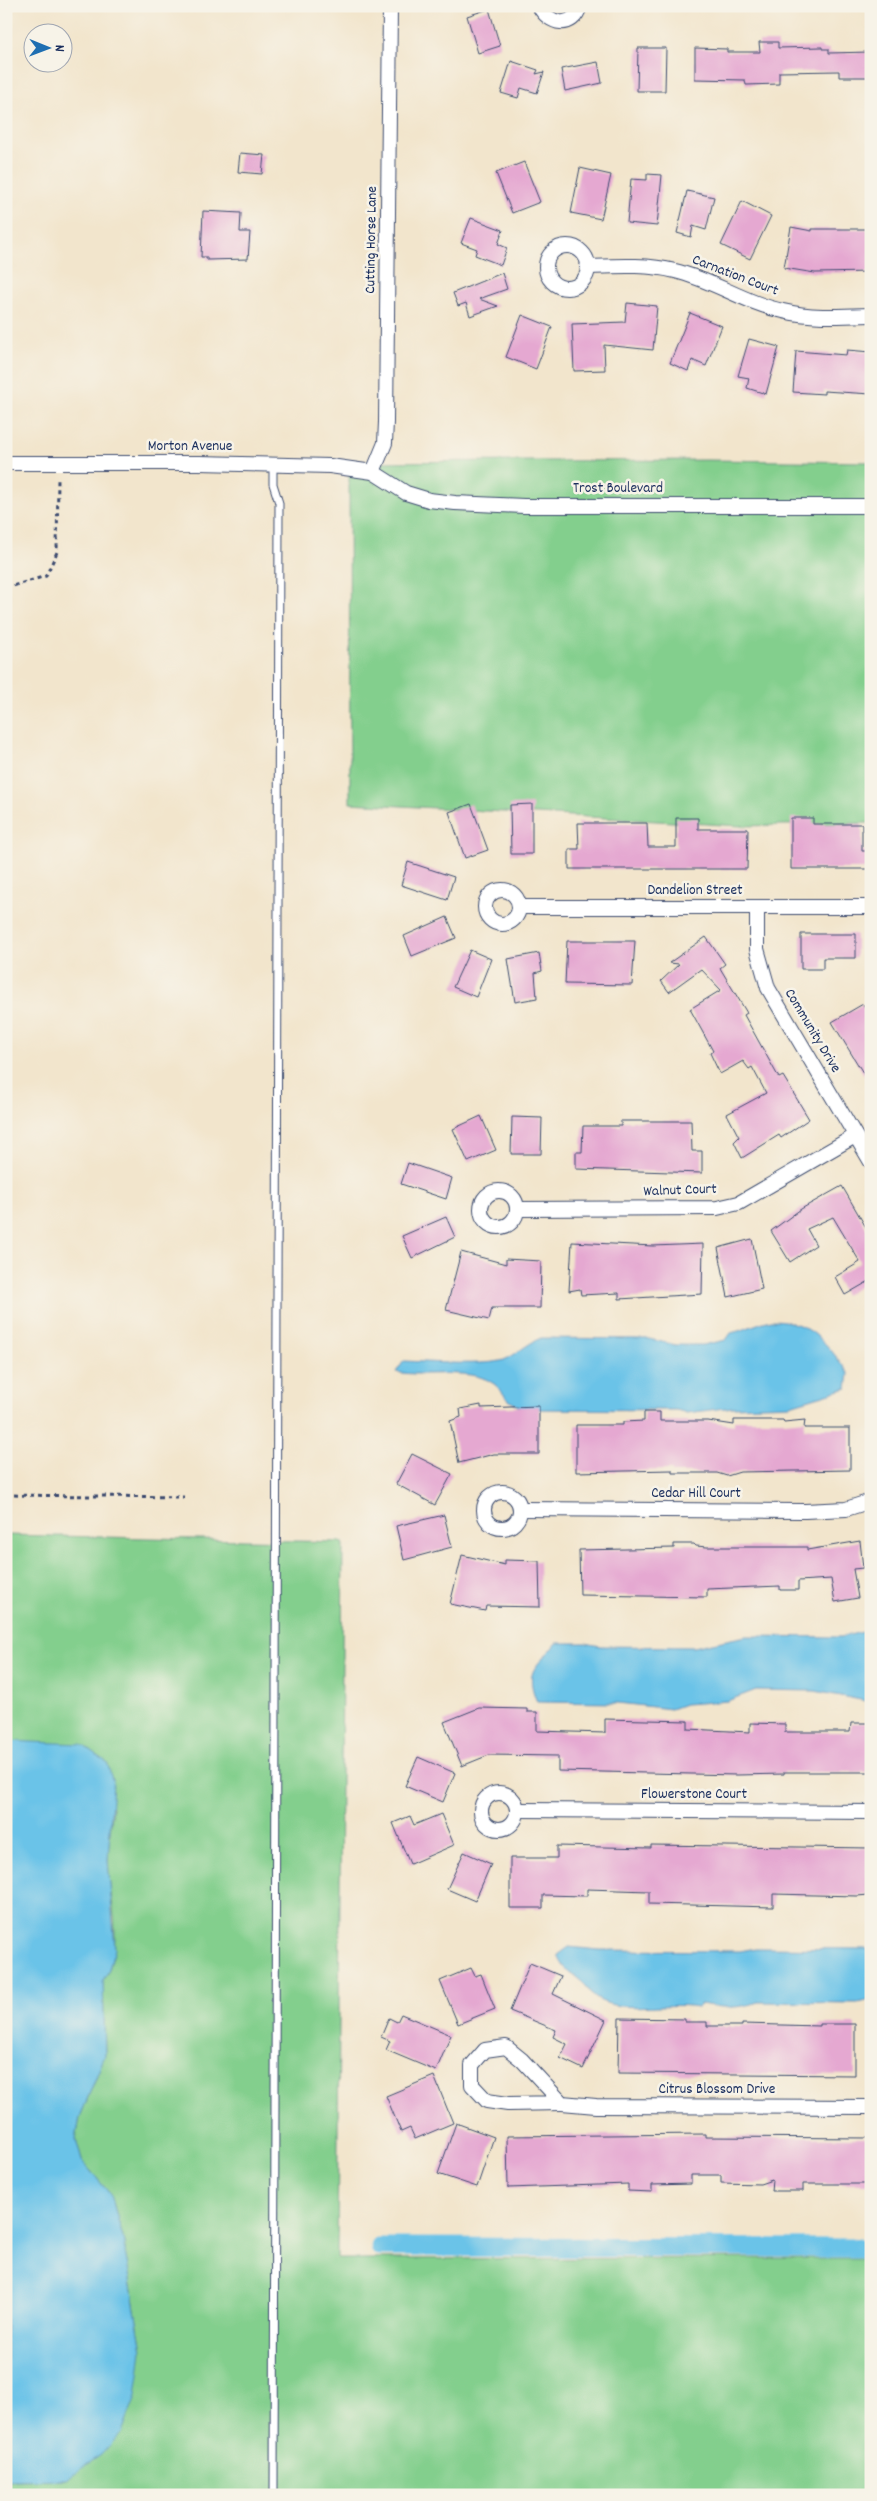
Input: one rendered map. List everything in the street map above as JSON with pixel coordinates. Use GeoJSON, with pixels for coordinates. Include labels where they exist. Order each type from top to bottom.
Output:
{"type":"FeatureCollection","features":[{"type":"Feature","properties":{"kind":"street","name":"Cutting Horse Lane"},"geometry":{"type":"LineString","coordinates":[[373,472],[385,443],[386,422],[390,6]]}},
{"type":"Feature","properties":{"kind":"street"},"geometry":{"type":"LineString","coordinates":[[539,6],[547,19],[554,22],[565,22],[574,17],[580,6]]}},
{"type":"Feature","properties":{"kind":"street","name":"Carnation Court"},"geometry":{"type":"LineString","coordinates":[[587,267],[652,266],[693,276],[765,307],[784,312],[804,315],[871,315]]}},
{"type":"Feature","properties":{"kind":"street","name":"Morton Avenue"},"geometry":{"type":"LineString","coordinates":[[6,463],[273,464],[330,466],[373,472]]}},
{"type":"Feature","properties":{"kind":"street","name":"Trost Boulevard"},"geometry":{"type":"LineString","coordinates":[[373,472],[406,493],[429,500],[455,503],[524,506],[871,506]]}},
{"type":"Feature","properties":{"kind":"street","name":"Dandelion Street"},"geometry":{"type":"LineString","coordinates":[[520,906],[871,907]]}},
{"type":"Feature","properties":{"kind":"street","name":"Community Drive"},"geometry":{"type":"LineString","coordinates":[[757,907],[757,949],[768,988],[871,1162]]}},
{"type":"Feature","properties":{"kind":"street","name":"Walnut Court"},"geometry":{"type":"LineString","coordinates":[[517,1209],[717,1208],[739,1203],[855,1136]]}},
{"type":"Feature","properties":{"kind":"street","name":"Cedar Hill Court"},"geometry":{"type":"LineString","coordinates":[[520,1509],[805,1511],[846,1509],[871,1501]]}},
{"type":"Feature","properties":{"kind":"street","name":"Flowerstone Court"},"geometry":{"type":"LineString","coordinates":[[517,1810],[871,1812]]}},
{"type":"Feature","properties":{"kind":"street","name":"Citrus Blossom Drive"},"geometry":{"type":"LineString","coordinates":[[562,2103],[522,2060],[506,2048],[485,2050],[472,2065],[472,2085],[487,2101],[508,2104],[871,2107]]}},
{"type":"Feature","properties":{"kind":"lane"},"geometry":{"type":"LineString","coordinates":[[273,464],[273,484],[279,502],[274,2495]]}},
{"type":"Feature","properties":{"kind":"path"},"geometry":{"type":"LineString","coordinates":[[6,588],[46,576],[57,552],[58,463]]}},
{"type":"Feature","properties":{"kind":"path"},"geometry":{"type":"LineString","coordinates":[[6,1496],[184,1497]]}},
{"type":"Feature","properties":{"kind":"green space"},"geometry":{"type":"Polygon","coordinates":[[[708,460],[871,462],[871,823],[741,826],[350,803],[349,462],[708,460]]]}},
{"type":"Feature","properties":{"kind":"green space"},"geometry":{"type":"Polygon","coordinates":[[[6,1535],[343,1542],[337,2259],[871,2258],[871,2495],[6,2495],[6,2480],[66,2479],[142,2351],[123,2238],[111,2195],[82,2161],[76,2139],[80,2117],[105,2055],[103,1980],[110,1967],[114,1953],[115,1938],[108,1862],[113,1807],[24,1742],[6,1741],[6,1535]]]}},
{"type":"Feature","properties":{"kind":"water"},"geometry":{"type":"Polygon","coordinates":[[[771,1320],[797,1324],[817,1336],[849,1374],[847,1388],[790,1405],[733,1407],[687,1413],[676,1410],[523,1409],[510,1401],[494,1384],[481,1378],[458,1374],[407,1374],[396,1372],[404,1361],[441,1363],[496,1362],[504,1360],[541,1338],[649,1339],[676,1345],[703,1345],[726,1340],[731,1333],[771,1320]]]}},
{"type":"Feature","properties":{"kind":"water"},"geometry":{"type":"Polygon","coordinates":[[[871,1632],[871,1702],[815,1691],[756,1690],[727,1701],[685,1704],[671,1709],[618,1703],[537,1702],[533,1691],[532,1675],[534,1669],[556,1643],[586,1643],[600,1646],[693,1647],[746,1636],[841,1637],[871,1632]]]}},
{"type":"Feature","properties":{"kind":"water"},"geometry":{"type":"Polygon","coordinates":[[[6,1741],[81,1744],[107,1762],[113,1783],[108,1860],[115,1949],[108,1972],[103,1980],[105,2055],[80,2117],[76,2139],[82,2161],[111,2195],[123,2238],[142,2351],[136,2396],[122,2432],[101,2455],[66,2479],[6,2480],[6,1741]]]}},
{"type":"Feature","properties":{"kind":"water"},"geometry":{"type":"Polygon","coordinates":[[[569,1947],[599,1950],[740,1951],[756,1948],[871,1949],[871,2000],[857,2003],[758,2002],[730,2007],[701,2004],[697,2007],[613,2005],[592,1995],[586,1986],[564,1966],[558,1955],[569,1947]]]}},
{"type":"Feature","properties":{"kind":"building"},"geometry":{"type":"Polygon","coordinates":[[[489,9],[500,46],[478,53],[467,16],[489,9]]]}},
{"type":"Feature","properties":{"kind":"building"},"geometry":{"type":"Polygon","coordinates":[[[759,42],[778,42],[778,48],[822,47],[822,49],[829,49],[829,53],[870,52],[871,77],[839,77],[839,71],[779,72],[779,84],[746,85],[745,80],[695,79],[695,48],[727,49],[727,52],[760,52],[759,42]]]}},
{"type":"Feature","properties":{"kind":"building"},"geometry":{"type":"Polygon","coordinates":[[[638,48],[666,48],[665,91],[637,91],[638,48]]]}},
{"type":"Feature","properties":{"kind":"building"},"geometry":{"type":"Polygon","coordinates":[[[511,61],[538,70],[536,74],[544,72],[537,93],[521,88],[518,98],[501,93],[511,61]]]}},
{"type":"Feature","properties":{"kind":"building"},"geometry":{"type":"Polygon","coordinates":[[[598,62],[602,83],[565,91],[561,69],[598,62]]]}},
{"type":"Feature","properties":{"kind":"building"},"geometry":{"type":"Polygon","coordinates":[[[240,153],[264,155],[262,174],[238,172],[240,153]]]}},
{"type":"Feature","properties":{"kind":"building"},"geometry":{"type":"Polygon","coordinates":[[[524,162],[540,202],[512,213],[496,173],[524,162]]]}},
{"type":"Feature","properties":{"kind":"building"},"geometry":{"type":"Polygon","coordinates":[[[580,168],[611,175],[601,219],[571,213],[580,168]]]}},
{"type":"Feature","properties":{"kind":"building"},"geometry":{"type":"Polygon","coordinates":[[[647,174],[662,175],[657,226],[627,223],[631,179],[647,180],[647,174]]]}},
{"type":"Feature","properties":{"kind":"building"},"geometry":{"type":"Polygon","coordinates":[[[687,191],[714,197],[706,230],[693,226],[691,237],[677,233],[687,191]]]}},
{"type":"Feature","properties":{"kind":"building"},"geometry":{"type":"Polygon","coordinates":[[[742,201],[771,216],[750,259],[721,245],[742,201]]]}},
{"type":"Feature","properties":{"kind":"building"},"geometry":{"type":"Polygon","coordinates":[[[203,211],[241,213],[240,232],[250,232],[248,259],[207,260],[207,257],[201,257],[203,211]]]}},
{"type":"Feature","properties":{"kind":"building"},"geometry":{"type":"Polygon","coordinates":[[[471,218],[503,230],[498,244],[507,248],[501,265],[475,255],[477,249],[461,243],[471,218]]]}},
{"type":"Feature","properties":{"kind":"building"},"geometry":{"type":"Polygon","coordinates":[[[791,227],[812,231],[812,229],[871,229],[871,272],[815,273],[784,268],[791,227]]]}},
{"type":"Feature","properties":{"kind":"building"},"geometry":{"type":"Polygon","coordinates":[[[502,273],[507,289],[479,299],[498,306],[470,316],[466,303],[458,306],[453,293],[502,273]]]}},
{"type":"Feature","properties":{"kind":"building"},"geometry":{"type":"Polygon","coordinates":[[[627,303],[657,306],[653,350],[604,345],[605,370],[574,371],[572,324],[625,322],[627,303]]]}},
{"type":"Feature","properties":{"kind":"building"},"geometry":{"type":"Polygon","coordinates":[[[690,313],[722,326],[706,366],[692,360],[688,371],[670,363],[690,313]]]}},
{"type":"Feature","properties":{"kind":"building"},"geometry":{"type":"Polygon","coordinates":[[[522,315],[552,327],[536,369],[506,357],[522,315]]]}},
{"type":"Feature","properties":{"kind":"building"},"geometry":{"type":"Polygon","coordinates":[[[749,339],[779,347],[766,394],[747,388],[749,378],[738,376],[749,339]]]}},
{"type":"Feature","properties":{"kind":"building"},"geometry":{"type":"Polygon","coordinates":[[[847,350],[871,352],[871,394],[824,391],[824,394],[793,392],[796,351],[846,355],[847,350]]]}},
{"type":"Feature","properties":{"kind":"building"},"geometry":{"type":"Polygon","coordinates":[[[471,804],[488,850],[465,858],[449,812],[471,804]]]}},
{"type":"Feature","properties":{"kind":"building"},"geometry":{"type":"Polygon","coordinates":[[[532,804],[532,854],[511,854],[510,805],[532,804]]]}},
{"type":"Feature","properties":{"kind":"building"},"geometry":{"type":"Polygon","coordinates":[[[676,818],[698,818],[698,829],[748,829],[747,869],[569,869],[569,849],[579,849],[578,823],[647,823],[648,847],[676,847],[676,818]]]}},
{"type":"Feature","properties":{"kind":"building"},"geometry":{"type":"Polygon","coordinates":[[[791,818],[813,818],[813,824],[862,824],[862,851],[871,851],[871,869],[791,869],[791,818]]]}},
{"type":"Feature","properties":{"kind":"building"},"geometry":{"type":"Polygon","coordinates":[[[408,862],[454,877],[447,900],[401,885],[408,862]]]}},
{"type":"Feature","properties":{"kind":"building"},"geometry":{"type":"Polygon","coordinates":[[[447,917],[456,938],[412,956],[404,936],[447,917]]]}},
{"type":"Feature","properties":{"kind":"building"},"geometry":{"type":"Polygon","coordinates":[[[801,934],[856,934],[856,958],[823,958],[823,969],[801,969],[801,934]]]}},
{"type":"Feature","properties":{"kind":"building"},"geometry":{"type":"Polygon","coordinates":[[[706,937],[725,964],[720,968],[747,1013],[744,1015],[779,1078],[783,1076],[809,1119],[781,1138],[779,1135],[742,1158],[734,1142],[739,1137],[727,1114],[766,1093],[752,1067],[749,1069],[743,1061],[720,1074],[710,1053],[713,1051],[690,1009],[721,990],[701,969],[669,992],[661,981],[679,964],[669,963],[706,937]]]}},
{"type":"Feature","properties":{"kind":"building"},"geometry":{"type":"Polygon","coordinates":[[[567,941],[635,941],[632,985],[565,984],[567,941]]]}},
{"type":"Feature","properties":{"kind":"building"},"geometry":{"type":"Polygon","coordinates":[[[470,950],[491,959],[476,997],[453,987],[470,950]]]}},
{"type":"Feature","properties":{"kind":"building"},"geometry":{"type":"Polygon","coordinates":[[[539,953],[542,971],[535,973],[537,998],[515,1002],[508,959],[539,953]]]}},
{"type":"Feature","properties":{"kind":"building"},"geometry":{"type":"Polygon","coordinates":[[[863,1004],[871,1018],[871,1086],[832,1022],[863,1004]]]}},
{"type":"Feature","properties":{"kind":"building"},"geometry":{"type":"Polygon","coordinates":[[[481,1116],[496,1150],[468,1162],[453,1129],[481,1116]]]}},
{"type":"Feature","properties":{"kind":"building"},"geometry":{"type":"Polygon","coordinates":[[[512,1117],[542,1118],[541,1154],[511,1154],[512,1117]]]}},
{"type":"Feature","properties":{"kind":"building"},"geometry":{"type":"Polygon","coordinates":[[[621,1121],[691,1121],[692,1151],[702,1151],[702,1173],[576,1169],[576,1152],[582,1152],[583,1126],[621,1126],[621,1121]]]}},
{"type":"Feature","properties":{"kind":"building"},"geometry":{"type":"Polygon","coordinates":[[[408,1163],[452,1178],[446,1199],[401,1184],[408,1163]]]}},
{"type":"Feature","properties":{"kind":"building"},"geometry":{"type":"Polygon","coordinates":[[[842,1186],[871,1236],[871,1280],[845,1295],[835,1277],[860,1262],[833,1217],[807,1229],[816,1245],[790,1262],[771,1231],[801,1209],[842,1186]]]}},
{"type":"Feature","properties":{"kind":"building"},"geometry":{"type":"Polygon","coordinates":[[[446,1217],[455,1237],[412,1258],[402,1236],[446,1217]]]}},
{"type":"Feature","properties":{"kind":"building"},"geometry":{"type":"Polygon","coordinates":[[[752,1239],[762,1289],[728,1297],[718,1248],[752,1239]]]}},
{"type":"Feature","properties":{"kind":"building"},"geometry":{"type":"Polygon","coordinates":[[[572,1242],[653,1246],[703,1244],[702,1294],[619,1299],[619,1293],[581,1295],[580,1289],[569,1291],[572,1242]]]}},
{"type":"Feature","properties":{"kind":"building"},"geometry":{"type":"Polygon","coordinates":[[[461,1252],[506,1264],[506,1259],[541,1261],[540,1308],[492,1308],[489,1320],[446,1310],[461,1252]]]}},
{"type":"Feature","properties":{"kind":"building"},"geometry":{"type":"Polygon","coordinates":[[[481,1405],[481,1408],[539,1406],[539,1454],[494,1454],[459,1463],[450,1421],[461,1417],[460,1409],[481,1405]]]}},
{"type":"Feature","properties":{"kind":"building"},"geometry":{"type":"Polygon","coordinates":[[[644,1412],[660,1412],[660,1421],[708,1421],[734,1425],[734,1420],[783,1420],[784,1422],[805,1420],[804,1428],[850,1428],[850,1470],[740,1472],[727,1476],[717,1473],[672,1473],[672,1470],[576,1472],[576,1425],[623,1425],[623,1422],[644,1421],[644,1412]]]}},
{"type":"Feature","properties":{"kind":"building"},"geometry":{"type":"Polygon","coordinates":[[[412,1454],[452,1474],[435,1505],[396,1484],[412,1454]]]}},
{"type":"Feature","properties":{"kind":"building"},"geometry":{"type":"Polygon","coordinates":[[[444,1515],[452,1547],[404,1560],[396,1526],[444,1515]]]}},
{"type":"Feature","properties":{"kind":"building"},"geometry":{"type":"Polygon","coordinates":[[[860,1541],[863,1568],[853,1569],[858,1598],[835,1602],[831,1579],[798,1581],[798,1590],[780,1590],[780,1586],[707,1589],[707,1597],[580,1595],[579,1550],[674,1548],[674,1544],[694,1544],[707,1547],[807,1547],[807,1550],[860,1541]]]}},
{"type":"Feature","properties":{"kind":"building"},"geometry":{"type":"Polygon","coordinates":[[[462,1555],[505,1565],[505,1560],[539,1561],[540,1607],[486,1606],[485,1611],[450,1604],[462,1555]]]}},
{"type":"Feature","properties":{"kind":"building"},"geometry":{"type":"Polygon","coordinates":[[[479,1708],[527,1709],[527,1712],[537,1712],[537,1731],[605,1733],[605,1719],[688,1721],[688,1729],[750,1732],[750,1723],[785,1724],[785,1732],[850,1732],[851,1723],[871,1723],[871,1772],[784,1772],[784,1774],[737,1775],[558,1771],[558,1756],[489,1755],[462,1766],[444,1722],[479,1708]]]}},
{"type":"Feature","properties":{"kind":"building"},"geometry":{"type":"Polygon","coordinates":[[[418,1757],[455,1773],[443,1802],[405,1786],[418,1757]]]}},
{"type":"Feature","properties":{"kind":"building"},"geometry":{"type":"Polygon","coordinates":[[[441,1814],[454,1845],[410,1864],[393,1823],[410,1816],[414,1825],[441,1814]]]}},
{"type":"Feature","properties":{"kind":"building"},"geometry":{"type":"Polygon","coordinates":[[[651,1845],[871,1848],[871,1889],[869,1895],[857,1896],[773,1894],[773,1907],[649,1904],[649,1891],[587,1889],[587,1896],[543,1895],[543,1908],[510,1908],[510,1858],[557,1858],[557,1846],[651,1848],[651,1845]]]}},
{"type":"Feature","properties":{"kind":"building"},"geometry":{"type":"Polygon","coordinates":[[[464,1852],[491,1864],[475,1901],[447,1889],[464,1852]]]}},
{"type":"Feature","properties":{"kind":"building"},"geometry":{"type":"Polygon","coordinates":[[[530,1963],[561,1976],[553,1994],[606,2020],[583,2069],[560,2058],[567,2044],[553,2037],[556,2030],[510,2011],[530,1963]]]}},
{"type":"Feature","properties":{"kind":"building"},"geometry":{"type":"Polygon","coordinates":[[[471,1968],[475,1976],[481,1974],[495,2009],[458,2024],[440,1981],[471,1968]]]}},
{"type":"Feature","properties":{"kind":"building"},"geometry":{"type":"Polygon","coordinates":[[[401,2014],[451,2035],[436,2071],[386,2050],[390,2041],[381,2037],[389,2018],[397,2022],[401,2014]]]}},
{"type":"Feature","properties":{"kind":"building"},"geometry":{"type":"Polygon","coordinates":[[[619,2018],[685,2019],[685,2022],[707,2022],[707,2026],[742,2026],[742,2024],[820,2026],[820,2024],[855,2024],[855,2075],[618,2073],[619,2018]]]}},
{"type":"Feature","properties":{"kind":"building"},"geometry":{"type":"Polygon","coordinates":[[[434,2076],[453,2123],[415,2139],[410,2128],[401,2132],[386,2096],[434,2076]]]}},
{"type":"Feature","properties":{"kind":"building"},"geometry":{"type":"Polygon","coordinates":[[[456,2123],[494,2137],[477,2187],[438,2174],[456,2123]]]}},
{"type":"Feature","properties":{"kind":"building"},"geometry":{"type":"Polygon","coordinates":[[[705,2134],[705,2137],[871,2138],[871,2184],[803,2184],[803,2191],[771,2191],[772,2180],[760,2184],[721,2183],[721,2175],[691,2175],[691,2184],[652,2185],[652,2192],[628,2191],[628,2184],[508,2188],[507,2136],[705,2134]]]}},
{"type":"Feature","properties":{"kind":"waterway"},"geometry":{"type":"LineString","coordinates":[[380,2247],[871,2248]]}}]}
